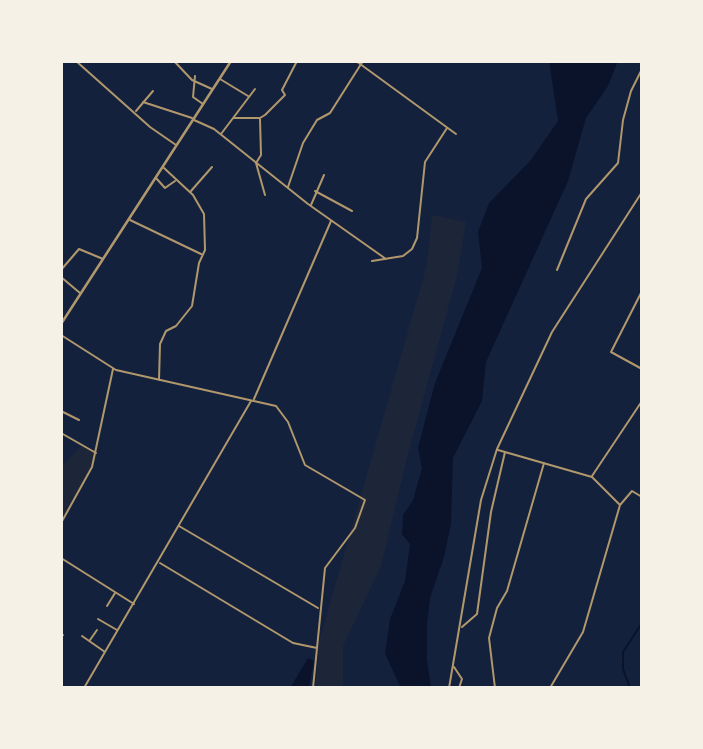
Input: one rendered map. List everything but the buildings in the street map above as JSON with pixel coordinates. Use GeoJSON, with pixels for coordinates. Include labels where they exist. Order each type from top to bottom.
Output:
{"type":"FeatureCollection","features":[{"type":"Feature","properties":{"kind":"street"},"geometry":{"type":"LineString","coordinates":[[76,61],[177,146]]}},
{"type":"Feature","properties":{"kind":"street"},"geometry":{"type":"LineString","coordinates":[[174,61],[194,81],[213,90]]}},
{"type":"Feature","properties":{"kind":"street"},"geometry":{"type":"LineString","coordinates":[[61,324],[231,61]]}},
{"type":"Feature","properties":{"kind":"street"},"geometry":{"type":"LineString","coordinates":[[234,118],[260,118],[285,94],[282,90],[297,61]]}},
{"type":"Feature","properties":{"kind":"street"},"geometry":{"type":"LineString","coordinates":[[356,61],[456,134]]}},
{"type":"Feature","properties":{"kind":"street"},"geometry":{"type":"LineString","coordinates":[[288,188],[303,143],[317,120],[330,113],[361,63]]}},
{"type":"Feature","properties":{"kind":"street"},"geometry":{"type":"LineString","coordinates":[[557,270],[586,199],[618,163],[622,120],[631,91],[642,69]]}},
{"type":"Feature","properties":{"kind":"street"},"geometry":{"type":"LineString","coordinates":[[195,76],[193,97],[204,104]]}},
{"type":"Feature","properties":{"kind":"street"},"geometry":{"type":"LineString","coordinates":[[220,79],[249,97]]}},
{"type":"Feature","properties":{"kind":"street"},"geometry":{"type":"LineString","coordinates":[[220,135],[255,89]]}},
{"type":"Feature","properties":{"kind":"street"},"geometry":{"type":"LineString","coordinates":[[135,111],[153,91]]}},
{"type":"Feature","properties":{"kind":"street"},"geometry":{"type":"LineString","coordinates":[[143,102],[194,120],[220,135],[310,206],[386,259]]}},
{"type":"Feature","properties":{"kind":"street"},"geometry":{"type":"LineString","coordinates":[[260,118],[261,155],[256,163],[265,195]]}},
{"type":"Feature","properties":{"kind":"street"},"geometry":{"type":"LineString","coordinates":[[372,261],[403,256],[415,243],[425,162],[447,128]]}},
{"type":"Feature","properties":{"kind":"street"},"geometry":{"type":"LineString","coordinates":[[159,380],[160,344],[166,331],[176,326],[192,306],[205,250],[204,214],[190,191],[163,167]]}},
{"type":"Feature","properties":{"kind":"street"},"geometry":{"type":"LineString","coordinates":[[190,191],[212,167]]}},
{"type":"Feature","properties":{"kind":"street"},"geometry":{"type":"LineString","coordinates":[[310,206],[324,175]]}},
{"type":"Feature","properties":{"kind":"street"},"geometry":{"type":"LineString","coordinates":[[156,178],[165,188],[176,180]]}},
{"type":"Feature","properties":{"kind":"street"},"geometry":{"type":"LineString","coordinates":[[316,191],[352,211]]}},
{"type":"Feature","properties":{"kind":"street"},"geometry":{"type":"LineString","coordinates":[[449,688],[462,627],[479,513],[497,449],[552,332],[642,192]]}},
{"type":"Feature","properties":{"kind":"street"},"geometry":{"type":"LineString","coordinates":[[129,220],[202,255]]}},
{"type":"Feature","properties":{"kind":"street"},"geometry":{"type":"LineString","coordinates":[[84,688],[252,401],[331,220]]}},
{"type":"Feature","properties":{"kind":"street"},"geometry":{"type":"LineString","coordinates":[[61,270],[79,250],[103,259]]}},
{"type":"Feature","properties":{"kind":"street"},"geometry":{"type":"LineString","coordinates":[[61,277],[80,294]]}},
{"type":"Feature","properties":{"kind":"street"},"geometry":{"type":"LineString","coordinates":[[642,290],[611,352],[642,369]]}},
{"type":"Feature","properties":{"kind":"street"},"geometry":{"type":"LineString","coordinates":[[61,335],[113,368],[276,406],[283,413],[305,465],[365,500],[355,528],[325,568],[313,688]]}},
{"type":"Feature","properties":{"kind":"street"},"geometry":{"type":"LineString","coordinates":[[61,523],[86,484],[96,453],[113,368]]}},
{"type":"Feature","properties":{"kind":"street"},"geometry":{"type":"LineString","coordinates":[[592,477],[642,401]]}},
{"type":"Feature","properties":{"kind":"street"},"geometry":{"type":"LineString","coordinates":[[61,411],[79,420]]}},
{"type":"Feature","properties":{"kind":"street"},"geometry":{"type":"LineString","coordinates":[[61,433],[96,453]]}},
{"type":"Feature","properties":{"kind":"street"},"geometry":{"type":"LineString","coordinates":[[497,449],[592,477],[620,505]]}},
{"type":"Feature","properties":{"kind":"street"},"geometry":{"type":"LineString","coordinates":[[462,627],[477,614],[491,512],[505,452]]}},
{"type":"Feature","properties":{"kind":"street"},"geometry":{"type":"LineString","coordinates":[[495,688],[489,638],[497,608],[507,591],[544,463]]}},
{"type":"Feature","properties":{"kind":"street"},"geometry":{"type":"LineString","coordinates":[[550,688],[583,632],[620,505],[632,492],[642,496]]}},
{"type":"Feature","properties":{"kind":"street"},"geometry":{"type":"LineString","coordinates":[[179,526],[319,608]]}},
{"type":"Feature","properties":{"kind":"street"},"geometry":{"type":"LineString","coordinates":[[61,558],[134,604]]}},
{"type":"Feature","properties":{"kind":"street"},"geometry":{"type":"LineString","coordinates":[[159,563],[293,643],[317,648]]}},
{"type":"Feature","properties":{"kind":"street"},"geometry":{"type":"LineString","coordinates":[[107,606],[116,592]]}},
{"type":"Feature","properties":{"kind":"street"},"geometry":{"type":"LineString","coordinates":[[98,619],[118,631]]}},
{"type":"Feature","properties":{"kind":"street"},"geometry":{"type":"LineString","coordinates":[[89,641],[97,630]]}},
{"type":"Feature","properties":{"kind":"street"},"geometry":{"type":"LineString","coordinates":[[82,636],[106,653]]}},
{"type":"Feature","properties":{"kind":"street"},"geometry":{"type":"LineString","coordinates":[[454,667],[462,679],[459,688]]}},
{"type":"Feature","properties":{"kind":"shaded area"},"geometry":{"type":"Polygon","coordinates":[[[549,61],[618,61],[608,86],[586,118],[568,181],[486,362],[482,401],[453,458],[451,524],[444,557],[430,598],[427,625],[427,660],[431,688],[401,688],[385,654],[390,619],[405,581],[410,544],[402,534],[403,515],[413,500],[422,468],[418,448],[435,383],[482,268],[478,232],[489,203],[531,160],[558,121],[549,61]]]}},
{"type":"Feature","properties":{"kind":"shaded area"},"geometry":{"type":"Polygon","coordinates":[[[432,215],[466,222],[457,276],[408,454],[381,566],[343,646],[343,688],[315,688],[319,642],[427,265],[432,215]]]}},
{"type":"Feature","properties":{"kind":"shaded area"},"geometry":{"type":"Polygon","coordinates":[[[81,446],[95,454],[84,484],[61,520],[61,467],[81,446]]]}},
{"type":"Feature","properties":{"kind":"shaded area"},"geometry":{"type":"Polygon","coordinates":[[[308,658],[314,661],[309,688],[290,688],[308,658]]]}},
{"type":"Feature","properties":{"kind":"waterway"},"geometry":{"type":"LineString","coordinates":[[630,688],[623,669],[623,652],[642,623]]}}]}
